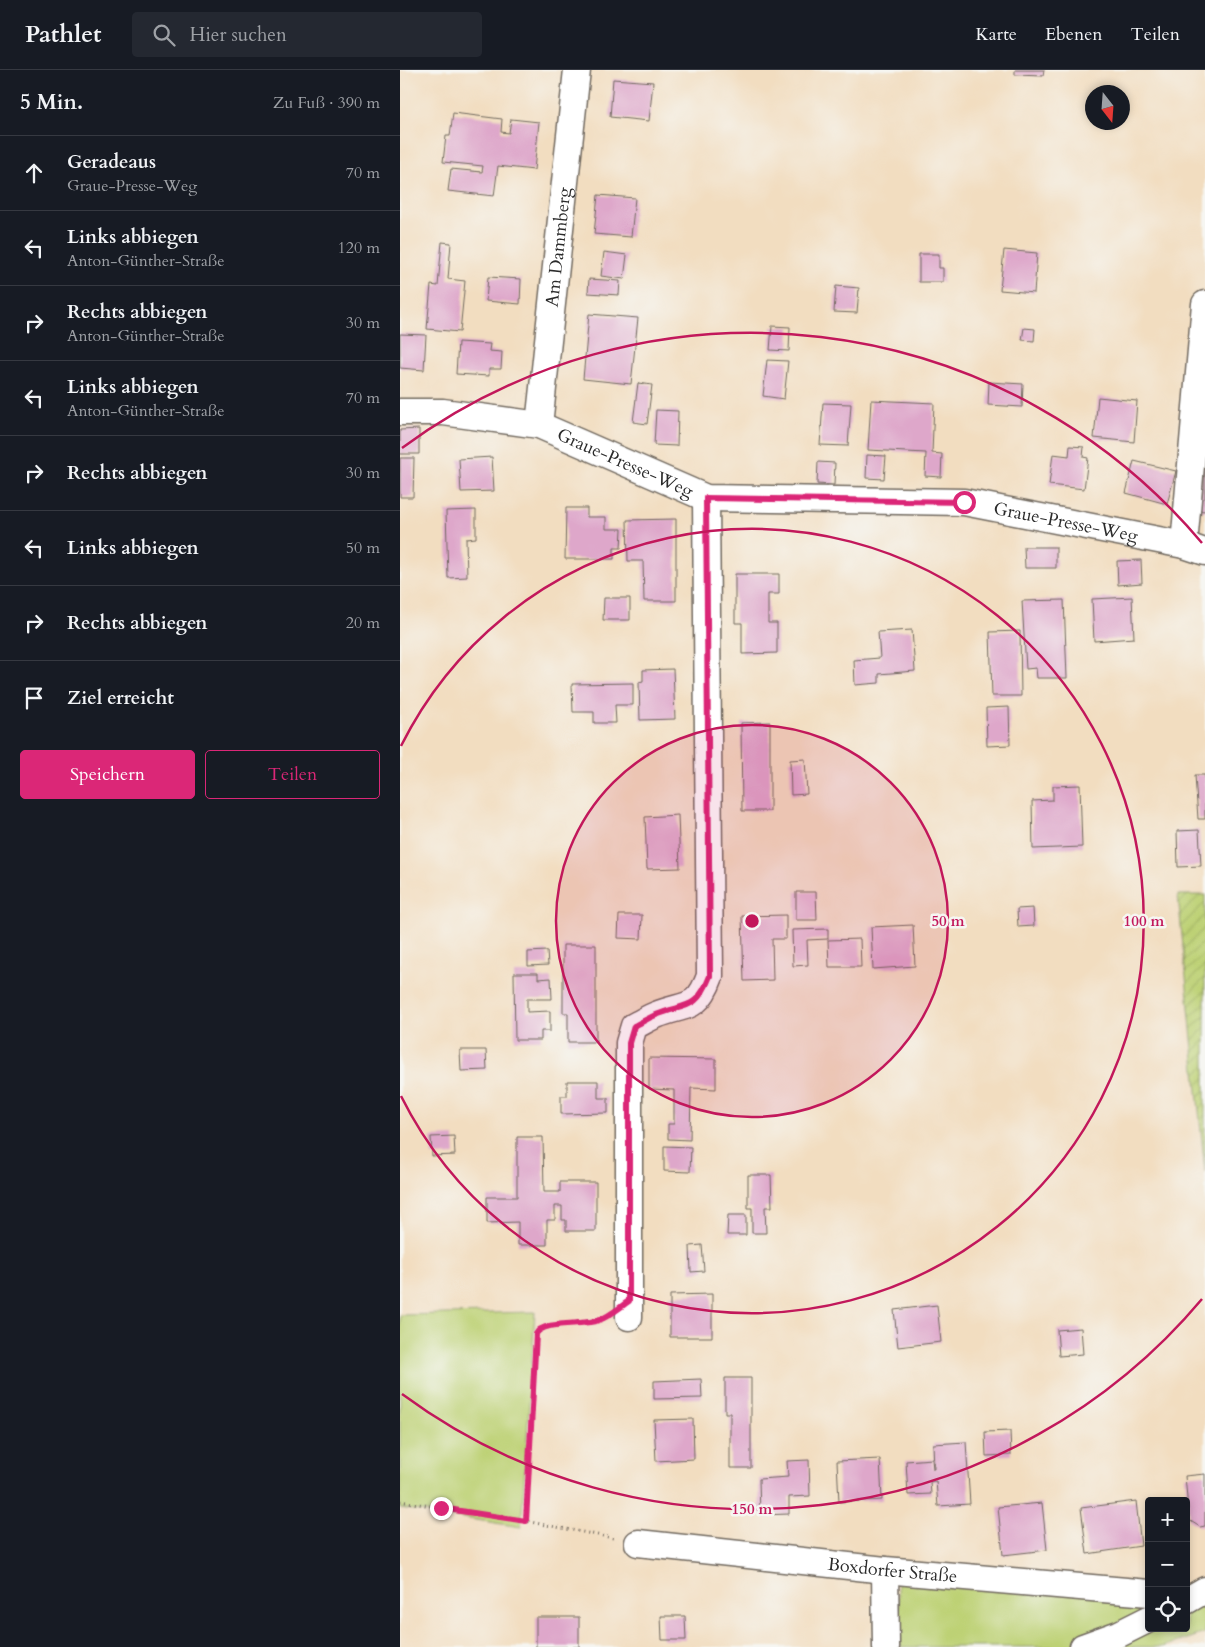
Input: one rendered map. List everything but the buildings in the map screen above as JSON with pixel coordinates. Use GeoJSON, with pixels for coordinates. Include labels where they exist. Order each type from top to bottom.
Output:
{"type":"FeatureCollection","features":[{"type":"Feature","properties":{"kind":"street","name":"Am Dammberg"},"geometry":{"type":"LineString","coordinates":[[539,425],[577,70]]}},
{"type":"Feature","properties":{"kind":"street"},"geometry":{"type":"LineString","coordinates":[[1195,548],[1205,304]]}},
{"type":"Feature","properties":{"kind":"street","name":"Graue-Presse-Weg"},"geometry":{"type":"LineString","coordinates":[[400,412],[443,412],[539,425],[706,498],[964,502],[1195,548]]}},
{"type":"Feature","properties":{"kind":"street"},"geometry":{"type":"LineString","coordinates":[[629,1309],[629,1043],[634,1026],[656,1015],[689,1006],[704,993],[710,976],[706,498]]}},
{"type":"Feature","properties":{"kind":"street","name":"Boxdorfer Straße"},"geometry":{"type":"LineString","coordinates":[[638,1543],[885,1570],[1145,1593]]}},
{"type":"Feature","properties":{"kind":"street"},"geometry":{"type":"LineString","coordinates":[[885,1570],[886,1647]]}},
{"type":"Feature","properties":{"kind":"street"},"geometry":{"type":"LineString","coordinates":[[1083,1647],[1119,1634],[1145,1621]]}},
{"type":"Feature","properties":{"kind":"path"},"geometry":{"type":"LineString","coordinates":[[526,1521],[536,1334],[538,1330],[548,1326],[599,1320],[629,1309]]}},
{"type":"Feature","properties":{"kind":"path"},"geometry":{"type":"LineString","coordinates":[[400,1501],[526,1521],[638,1543]]}},
{"type":"Feature","properties":{"kind":"green space"},"geometry":{"type":"Polygon","coordinates":[[[1178,895],[1205,895],[1205,1173],[1178,895]]]}},
{"type":"Feature","properties":{"kind":"green space"},"geometry":{"type":"Polygon","coordinates":[[[535,1312],[521,1527],[400,1508],[400,1315],[535,1312]]]}},
{"type":"Feature","properties":{"kind":"green space"},"geometry":{"type":"Polygon","coordinates":[[[897,1570],[1145,1599],[1145,1632],[1190,1632],[1190,1603],[1205,1605],[1205,1633],[1163,1647],[901,1647],[897,1570]]]}},
{"type":"Feature","properties":{"kind":"route"},"geometry":{"type":"LineString","coordinates":[[441,1508],[526,1521],[536,1334],[538,1330],[548,1326],[599,1320],[629,1301],[629,1043],[634,1026],[656,1015],[689,1006],[704,993],[710,976],[706,498],[964,502]]}}]}
